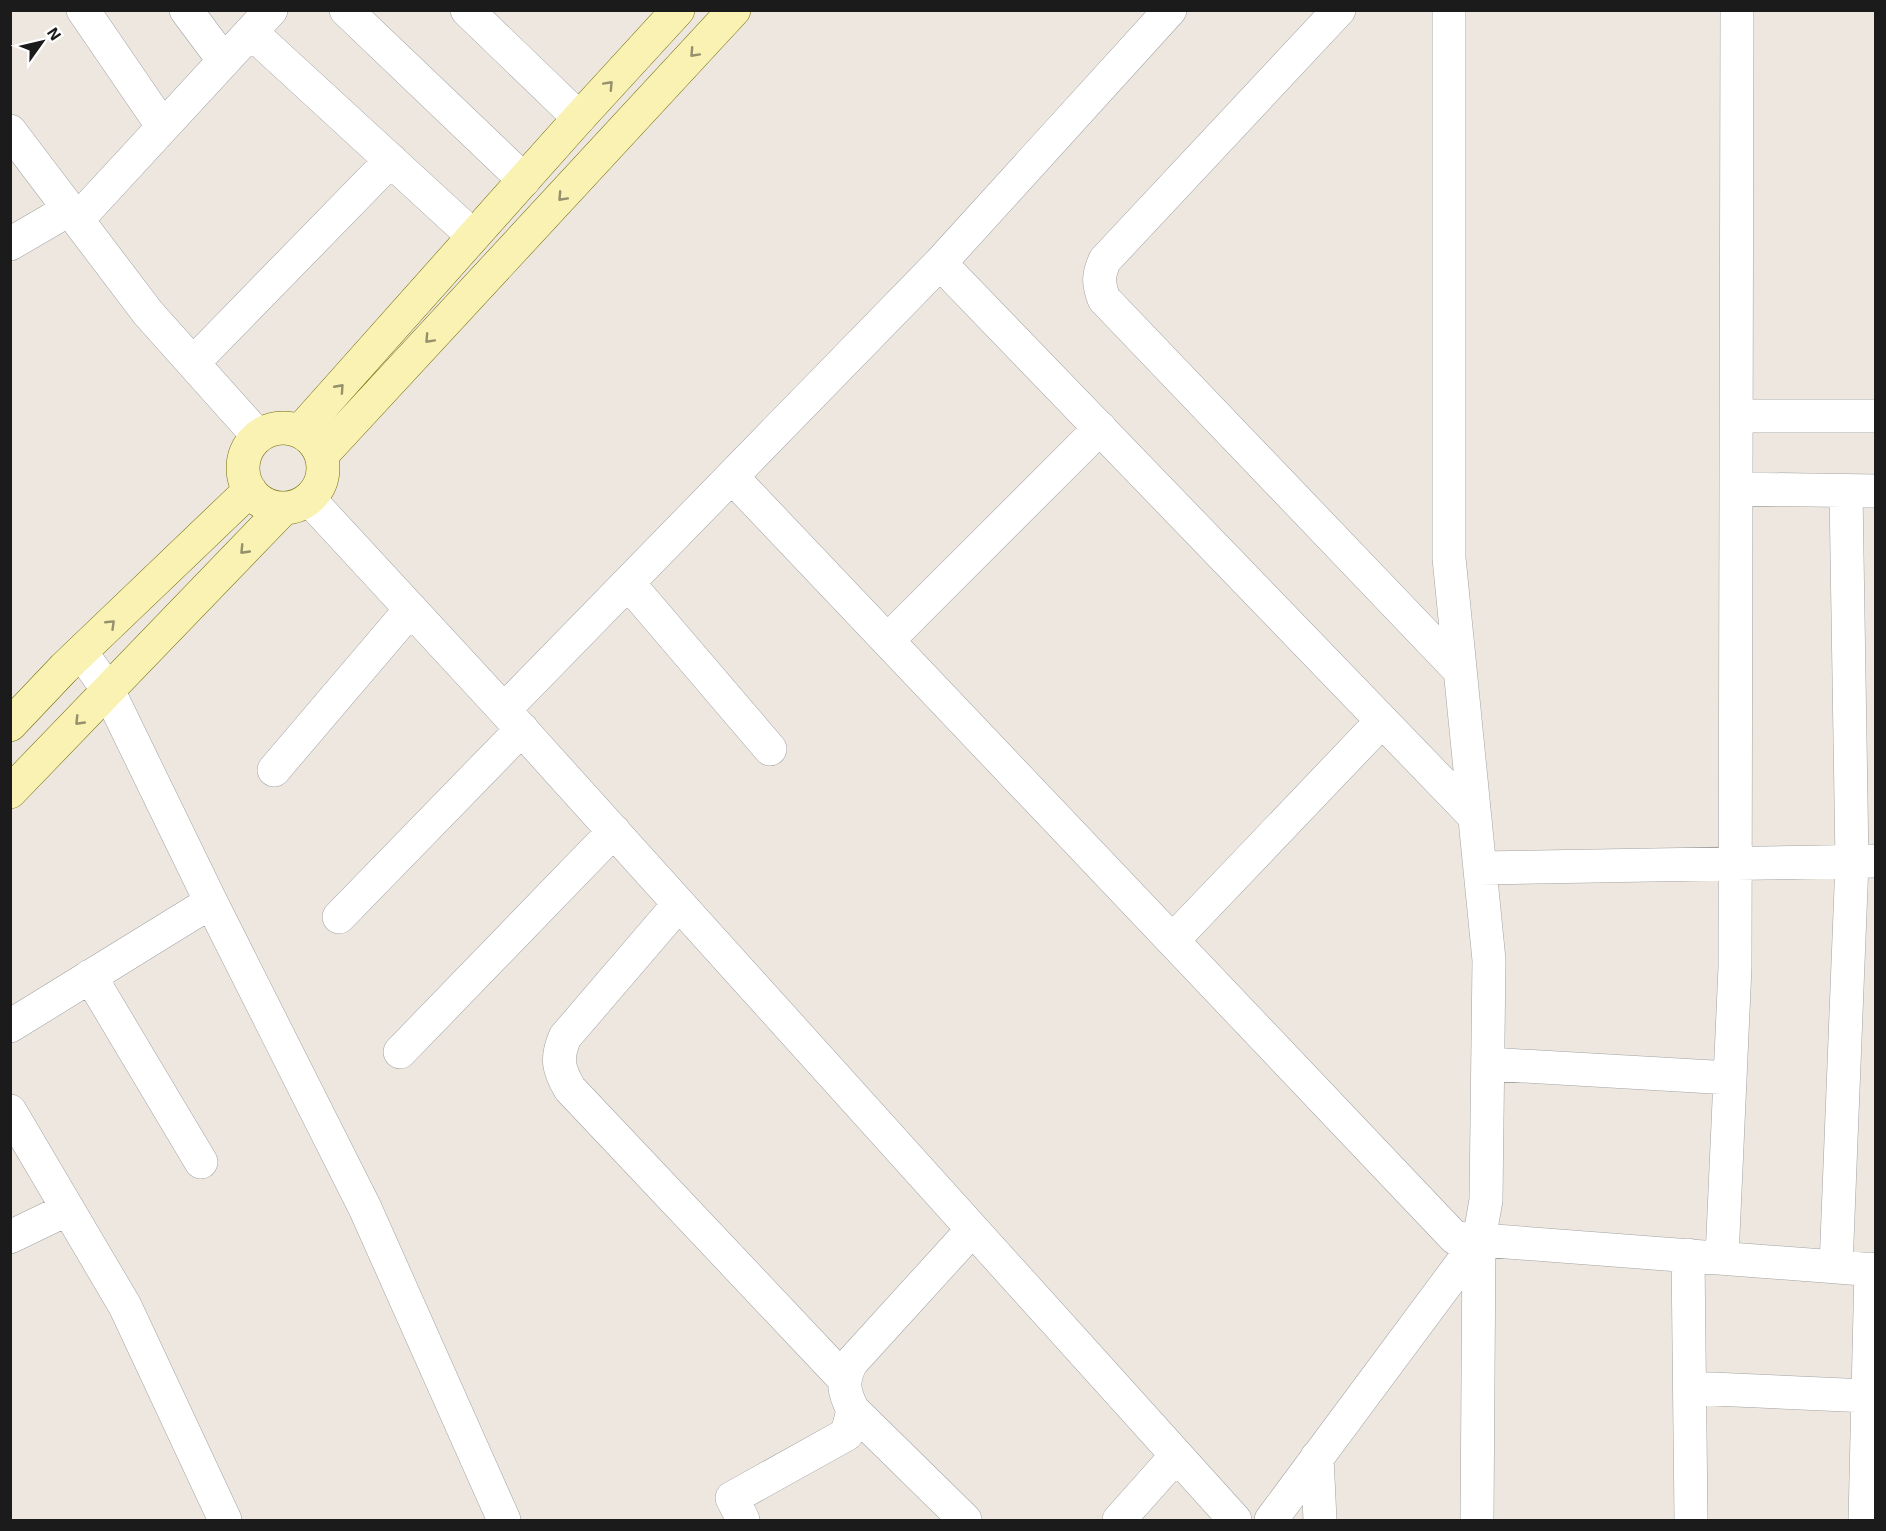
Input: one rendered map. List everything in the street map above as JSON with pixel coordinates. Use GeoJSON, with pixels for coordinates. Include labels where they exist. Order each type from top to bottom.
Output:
{"type":"FeatureCollection","features":[{"type":"Feature","properties":{"kind":"street"},"geometry":{"type":"LineString","coordinates":[[82,10],[163,128]]}},
{"type":"Feature","properties":{"kind":"street"},"geometry":{"type":"LineString","coordinates":[[186,10],[224,62]]}},
{"type":"Feature","properties":{"kind":"street"},"geometry":{"type":"LineString","coordinates":[[346,10],[524,180]]}},
{"type":"Feature","properties":{"kind":"street"},"geometry":{"type":"LineString","coordinates":[[467,10],[579,118]]}},
{"type":"Feature","properties":{"kind":"street"},"geometry":{"type":"LineString","coordinates":[[300,431],[678,10]]}},
{"type":"Feature","properties":{"kind":"street"},"geometry":{"type":"LineString","coordinates":[[322,455],[734,10]]}},
{"type":"Feature","properties":{"kind":"street"},"geometry":{"type":"LineString","coordinates":[[339,917],[513,720],[629,584],[940,263],[1170,10]]}},
{"type":"Feature","properties":{"kind":"street"},"geometry":{"type":"LineString","coordinates":[[1339,10],[1105,260],[1098,274],[1100,288],[1104,299],[1460,671]]}},
{"type":"Feature","properties":{"kind":"street"},"geometry":{"type":"LineString","coordinates":[[1449,10],[1449,558],[1489,960],[1486,1200],[1479,1240],[1477,1521]]}},
{"type":"Feature","properties":{"kind":"street"},"geometry":{"type":"LineString","coordinates":[[1722,1258],[1730,1078],[1735,864],[1737,10]]}},
{"type":"Feature","properties":{"kind":"street"},"geometry":{"type":"LineString","coordinates":[[10,244],[74,214],[163,128],[261,21],[391,160],[474,236]]}},
{"type":"Feature","properties":{"kind":"street"},"geometry":{"type":"LineString","coordinates":[[10,131],[148,313],[258,436]]}},
{"type":"Feature","properties":{"kind":"street"},"geometry":{"type":"LineString","coordinates":[[194,363],[391,160]]}},
{"type":"Feature","properties":{"kind":"street"},"geometry":{"type":"LineString","coordinates":[[940,263],[1475,817]]}},
{"type":"Feature","properties":{"kind":"street"},"geometry":{"type":"LineString","coordinates":[[1736,416],[1875,416]]}},
{"type":"Feature","properties":{"kind":"street"},"geometry":{"type":"LineString","coordinates":[[10,792],[108,690],[297,504],[321,484],[322,455],[309,437],[300,431],[278,428],[258,436],[248,447],[243,461],[244,477],[250,490],[259,500],[271,506],[297,504],[411,609],[1235,1521]]}},
{"type":"Feature","properties":{"kind":"street"},"geometry":{"type":"LineString","coordinates":[[888,640],[1100,428]]}},
{"type":"Feature","properties":{"kind":"street"},"geometry":{"type":"LineString","coordinates":[[733,478],[1455,1238],[1873,1269],[1865,1521]]}},
{"type":"Feature","properties":{"kind":"street"},"geometry":{"type":"LineString","coordinates":[[1736,489],[1861,491],[1864,861],[1836,1267]]}},
{"type":"Feature","properties":{"kind":"street"},"geometry":{"type":"LineString","coordinates":[[10,725],[81,652],[250,490]]}},
{"type":"Feature","properties":{"kind":"street"},"geometry":{"type":"LineString","coordinates":[[629,584],[770,749]]}},
{"type":"Feature","properties":{"kind":"street"},"geometry":{"type":"LineString","coordinates":[[274,770],[411,609]]}},
{"type":"Feature","properties":{"kind":"street"},"geometry":{"type":"LineString","coordinates":[[81,652],[108,690],[211,902],[365,1208],[504,1521]]}},
{"type":"Feature","properties":{"kind":"street"},"geometry":{"type":"LineString","coordinates":[[1173,940],[1382,721]]}},
{"type":"Feature","properties":{"kind":"street"},"geometry":{"type":"LineString","coordinates":[[400,1052],[614,831]]}},
{"type":"Feature","properties":{"kind":"street"},"geometry":{"type":"LineString","coordinates":[[1480,868],[1864,861]]}},
{"type":"Feature","properties":{"kind":"street"},"geometry":{"type":"LineString","coordinates":[[10,1026],[211,902]]}},
{"type":"Feature","properties":{"kind":"street"},"geometry":{"type":"LineString","coordinates":[[679,904],[565,1037],[558,1055],[560,1072],[570,1089],[843,1378],[845,1394],[853,1410],[965,1521]]}},
{"type":"Feature","properties":{"kind":"street"},"geometry":{"type":"LineString","coordinates":[[90,976],[201,1162]]}},
{"type":"Feature","properties":{"kind":"street"},"geometry":{"type":"LineString","coordinates":[[1488,1064],[1730,1078]]}},
{"type":"Feature","properties":{"kind":"street"},"geometry":{"type":"LineString","coordinates":[[10,1111],[125,1306],[225,1521]]}},
{"type":"Feature","properties":{"kind":"street"},"geometry":{"type":"LineString","coordinates":[[10,1237],[68,1209]]}},
{"type":"Feature","properties":{"kind":"street"},"geometry":{"type":"LineString","coordinates":[[843,1378],[852,1363],[972,1230]]}},
{"type":"Feature","properties":{"kind":"street"},"geometry":{"type":"LineString","coordinates":[[1271,1521],[1479,1240]]}},
{"type":"Feature","properties":{"kind":"street"},"geometry":{"type":"LineString","coordinates":[[1688,1256],[1691,1521]]}},
{"type":"Feature","properties":{"kind":"street"},"geometry":{"type":"LineString","coordinates":[[1690,1388],[1868,1396]]}},
{"type":"Feature","properties":{"kind":"street"},"geometry":{"type":"LineString","coordinates":[[743,1521],[732,1498],[846,1434],[853,1410]]}},
{"type":"Feature","properties":{"kind":"street"},"geometry":{"type":"LineString","coordinates":[[1119,1521],[1176,1456]]}},
{"type":"Feature","properties":{"kind":"street"},"geometry":{"type":"LineString","coordinates":[[1317,1457],[1320,1521]]}}]}
